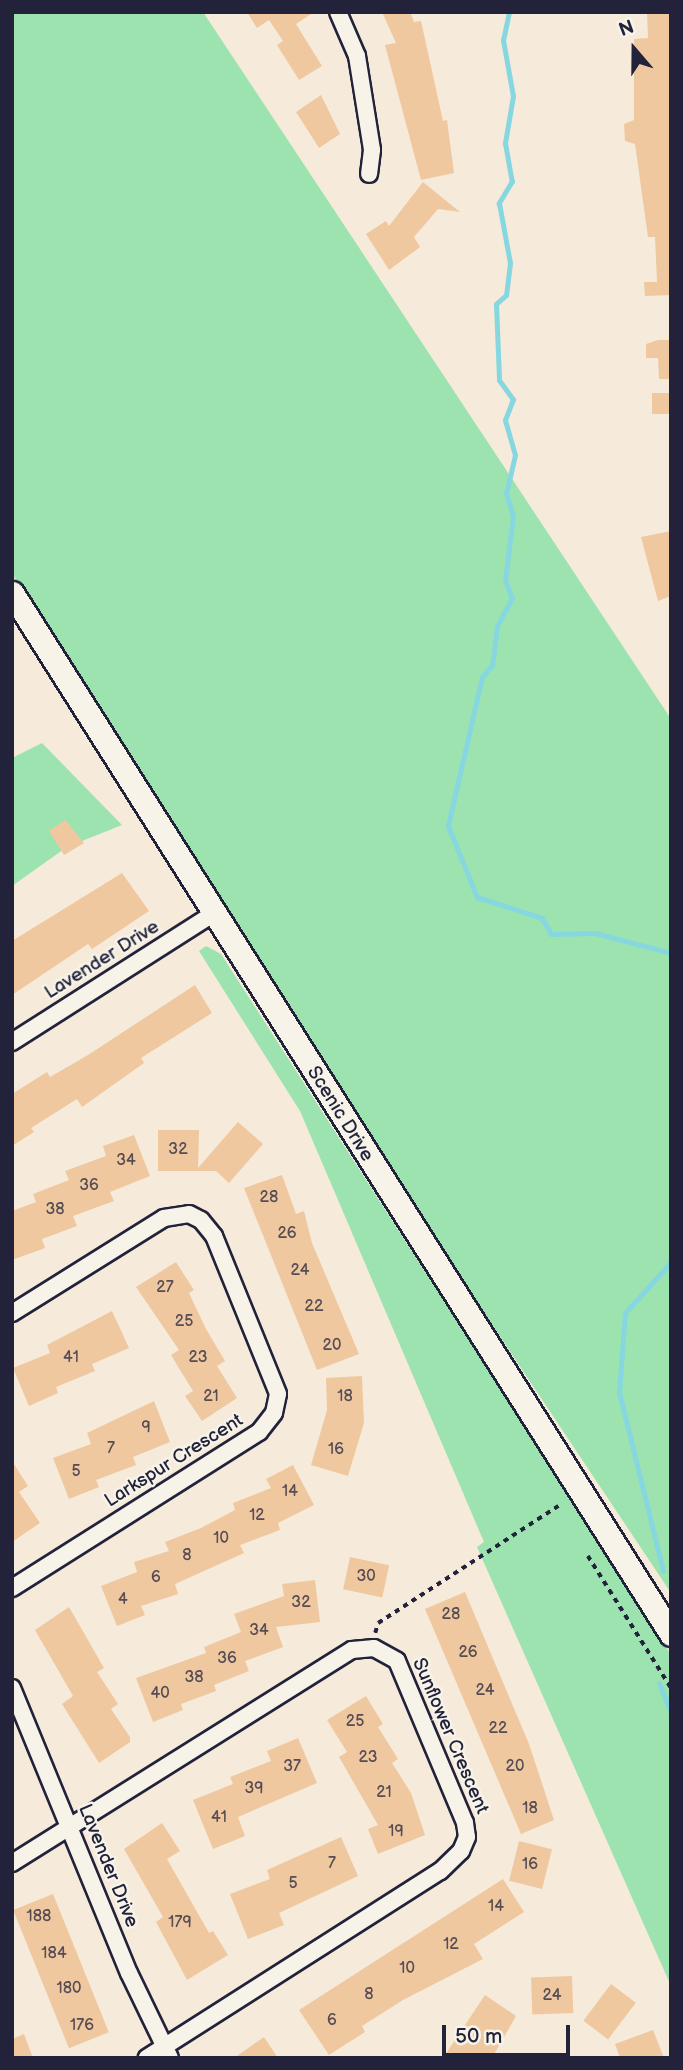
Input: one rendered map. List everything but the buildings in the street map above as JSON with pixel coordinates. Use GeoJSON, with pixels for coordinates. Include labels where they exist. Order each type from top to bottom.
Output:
{"type":"FeatureCollection","features":[{"type":"Feature","properties":{"kind":"street"},"geometry":{"type":"LineString","coordinates":[[338,12],[357,57],[372,150],[369,174]]}},
{"type":"Feature","properties":{"kind":"street","name":"Scenic Drive"},"geometry":{"type":"LineString","coordinates":[[12,593],[671,1633]]}},
{"type":"Feature","properties":{"kind":"street","name":"Lavender Drive"},"geometry":{"type":"LineString","coordinates":[[12,1042],[213,914]]}},
{"type":"Feature","properties":{"kind":"street","name":"Larkspur Crescent"},"geometry":{"type":"LineString","coordinates":[[12,1313],[163,1218],[189,1214],[201,1220],[214,1236],[278,1394],[274,1413],[259,1432],[12,1588]]}},
{"type":"Feature","properties":{"kind":"street","name":"Sunflower Crescent"},"geometry":{"type":"LineString","coordinates":[[12,1863],[352,1650],[387,1652],[405,1675],[465,1823],[467,1837],[461,1851],[440,1871],[167,2052],[146,2058]]}},
{"type":"Feature","properties":{"kind":"street","name":"Lavender Drive"},"geometry":{"type":"LineString","coordinates":[[12,1688],[167,2052]]}},
{"type":"Feature","properties":{"kind":"path"},"geometry":{"type":"LineString","coordinates":[[374,1634],[378,1623],[558,1506]]}},
{"type":"Feature","properties":{"kind":"path"},"geometry":{"type":"LineString","coordinates":[[588,1556],[671,1688]]}},
{"type":"Feature","properties":{"kind":"green space"},"geometry":{"type":"Polygon","coordinates":[[[12,12],[203,12],[671,719],[671,1593],[489,1320],[12,573],[12,12]]]}},
{"type":"Feature","properties":{"kind":"green space"},"geometry":{"type":"Polygon","coordinates":[[[42,743],[122,825],[67,847],[12,886],[12,758],[42,743]]]}},
{"type":"Feature","properties":{"kind":"green space"},"geometry":{"type":"Polygon","coordinates":[[[206,946],[221,954],[671,1655],[671,1986],[477,1547],[484,1542],[300,1111],[199,951],[206,946]]]}},
{"type":"Feature","properties":{"kind":"waterway"},"geometry":{"type":"LineString","coordinates":[[509,12],[503,40],[513,96],[505,143],[512,181],[499,203],[510,263],[506,295],[496,304],[499,380],[513,399],[505,420],[515,455],[506,493],[513,516],[505,580],[512,598],[497,626],[492,665],[482,677],[448,826],[477,897],[542,918],[551,934],[595,933],[671,953]]}},
{"type":"Feature","properties":{"kind":"waterway"},"geometry":{"type":"LineString","coordinates":[[663,1571],[619,1392],[625,1313],[671,1262]]}},
{"type":"Feature","properties":{"kind":"waterway"},"geometry":{"type":"LineString","coordinates":[[659,1683],[671,1712]]}}]}
